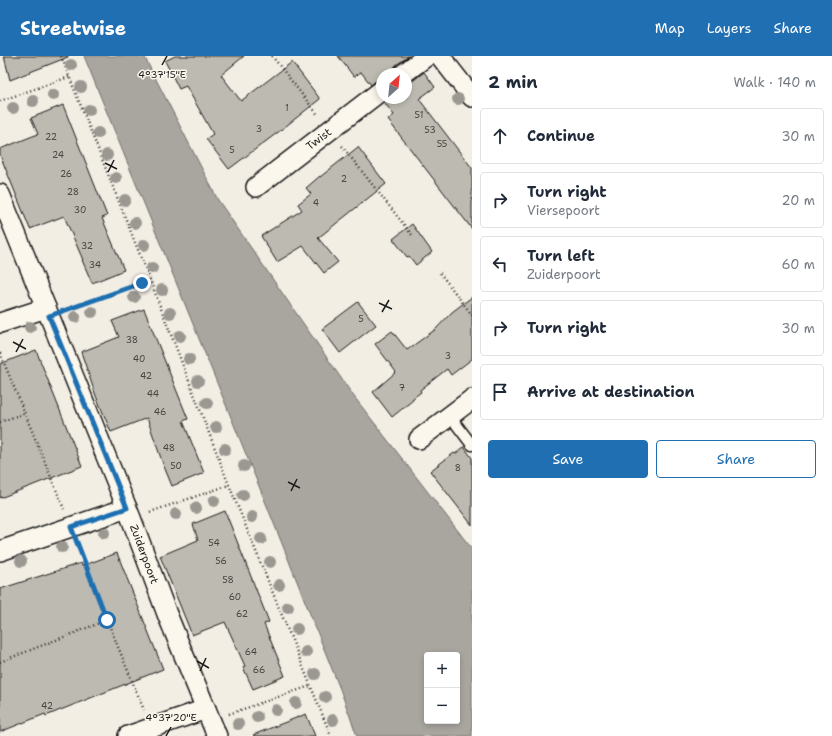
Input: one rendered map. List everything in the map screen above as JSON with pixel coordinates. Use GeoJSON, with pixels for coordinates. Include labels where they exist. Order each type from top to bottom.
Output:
{"type":"FeatureCollection","features":[{"type":"Feature","properties":{"kind":"street"},"geometry":{"type":"LineString","coordinates":[[411,68],[427,56]]}},
{"type":"Feature","properties":{"kind":"street"},"geometry":{"type":"LineString","coordinates":[[440,56],[472,96]]}},
{"type":"Feature","properties":{"kind":"street","name":"Twist"},"geometry":{"type":"LineString","coordinates":[[256,187],[376,95]]}},
{"type":"Feature","properties":{"kind":"street","name":"Zuiderpoort"},"geometry":{"type":"LineString","coordinates":[[0,194],[129,513],[167,614],[211,722]]}},
{"type":"Feature","properties":{"kind":"street"},"geometry":{"type":"LineString","coordinates":[[0,323],[47,312]]}},
{"type":"Feature","properties":{"kind":"street"},"geometry":{"type":"LineString","coordinates":[[419,439],[472,399]]}},
{"type":"Feature","properties":{"kind":"street"},"geometry":{"type":"LineString","coordinates":[[0,551],[71,527],[129,513]]}},
{"type":"Feature","properties":{"kind":"street"},"geometry":{"type":"LineString","coordinates":[[128,736],[151,728],[211,722]]}},
{"type":"Feature","properties":{"kind":"lane"},"geometry":{"type":"LineString","coordinates":[[450,416],[472,445]]}},
{"type":"Feature","properties":{"kind":"path"},"geometry":{"type":"LineString","coordinates":[[61,56],[229,485],[331,736]]}},
{"type":"Feature","properties":{"kind":"path"},"geometry":{"type":"LineString","coordinates":[[0,101],[69,77]]}},
{"type":"Feature","properties":{"kind":"path"},"geometry":{"type":"LineString","coordinates":[[440,273],[472,315]]}},
{"type":"Feature","properties":{"kind":"path"},"geometry":{"type":"LineString","coordinates":[[47,312],[150,280]]}},
{"type":"Feature","properties":{"kind":"path"},"geometry":{"type":"LineString","coordinates":[[0,353],[151,728]]}},
{"type":"Feature","properties":{"kind":"path"},"geometry":{"type":"LineString","coordinates":[[0,422],[25,413]]}},
{"type":"Feature","properties":{"kind":"path"},"geometry":{"type":"LineString","coordinates":[[129,513],[229,485]]}},
{"type":"Feature","properties":{"kind":"path"},"geometry":{"type":"LineString","coordinates":[[0,662],[107,620]]}},
{"type":"Feature","properties":{"kind":"path"},"geometry":{"type":"LineString","coordinates":[[211,722],[310,686]]}},
{"type":"Feature","properties":{"kind":"shaded area"},"geometry":{"type":"Polygon","coordinates":[[[84,56],[144,56],[218,200],[352,394],[472,549],[472,736],[357,736],[340,689],[84,56]]]}},
{"type":"Feature","properties":{"kind":"building"},"geometry":{"type":"Polygon","coordinates":[[[4,56],[68,56],[68,57],[10,80],[4,56]]]}},
{"type":"Feature","properties":{"kind":"building"},"geometry":{"type":"Polygon","coordinates":[[[175,56],[244,56],[221,75],[241,101],[292,62],[320,99],[229,169],[206,139],[213,134],[186,86],[179,89],[165,61],[175,56]]]}},
{"type":"Feature","properties":{"kind":"building"},"geometry":{"type":"Polygon","coordinates":[[[338,56],[409,56],[394,68],[376,68],[376,81],[371,85],[361,72],[354,77],[338,56]]]}},
{"type":"Feature","properties":{"kind":"building"},"geometry":{"type":"Polygon","coordinates":[[[424,72],[435,87],[419,99],[472,168],[472,229],[388,120],[394,115],[386,104],[412,104],[412,81],[424,72]]]}},
{"type":"Feature","properties":{"kind":"building"},"geometry":{"type":"Polygon","coordinates":[[[63,105],[107,216],[102,218],[124,270],[92,283],[64,216],[30,229],[0,155],[0,149],[38,134],[31,118],[63,105]]]}},
{"type":"Feature","properties":{"kind":"building"},"geometry":{"type":"Polygon","coordinates":[[[358,147],[386,184],[318,238],[338,262],[324,273],[303,246],[277,262],[261,236],[302,210],[298,204],[311,194],[306,188],[358,147]]]}},
{"type":"Feature","properties":{"kind":"building"},"geometry":{"type":"Polygon","coordinates":[[[412,224],[432,252],[416,265],[409,256],[407,257],[393,239],[412,224]]]}},
{"type":"Feature","properties":{"kind":"building"},"geometry":{"type":"Polygon","coordinates":[[[472,297],[472,359],[451,375],[447,369],[420,390],[421,392],[412,399],[413,400],[392,417],[373,392],[396,372],[375,344],[392,331],[407,350],[436,329],[452,312],[472,297]]]}},
{"type":"Feature","properties":{"kind":"building"},"geometry":{"type":"Polygon","coordinates":[[[358,302],[376,325],[340,353],[322,329],[358,302]]]}},
{"type":"Feature","properties":{"kind":"building"},"geometry":{"type":"Polygon","coordinates":[[[144,309],[188,419],[183,421],[204,473],[172,486],[147,418],[111,432],[96,396],[81,352],[119,337],[112,321],[144,309]]]}},
{"type":"Feature","properties":{"kind":"building"},"geometry":{"type":"Polygon","coordinates":[[[36,350],[82,466],[0,498],[0,364],[36,350]]]}},
{"type":"Feature","properties":{"kind":"building"},"geometry":{"type":"Polygon","coordinates":[[[464,447],[472,458],[472,525],[430,471],[464,447]]]}},
{"type":"Feature","properties":{"kind":"building"},"geometry":{"type":"Polygon","coordinates":[[[225,511],[269,622],[264,624],[285,676],[253,689],[243,667],[245,666],[225,622],[192,635],[160,556],[198,540],[193,524],[225,511]]]}},
{"type":"Feature","properties":{"kind":"building"},"geometry":{"type":"Polygon","coordinates":[[[117,553],[163,669],[46,716],[45,714],[0,732],[0,589],[81,563],[82,566],[117,553]]]}},
{"type":"Feature","properties":{"kind":"building"},"geometry":{"type":"Polygon","coordinates":[[[306,714],[315,736],[253,735],[306,714]]]}},
{"type":"Feature","properties":{"kind":"route"},"geometry":{"type":"LineString","coordinates":[[107,620],[71,527],[127,508],[49,316],[142,283]]}}]}
